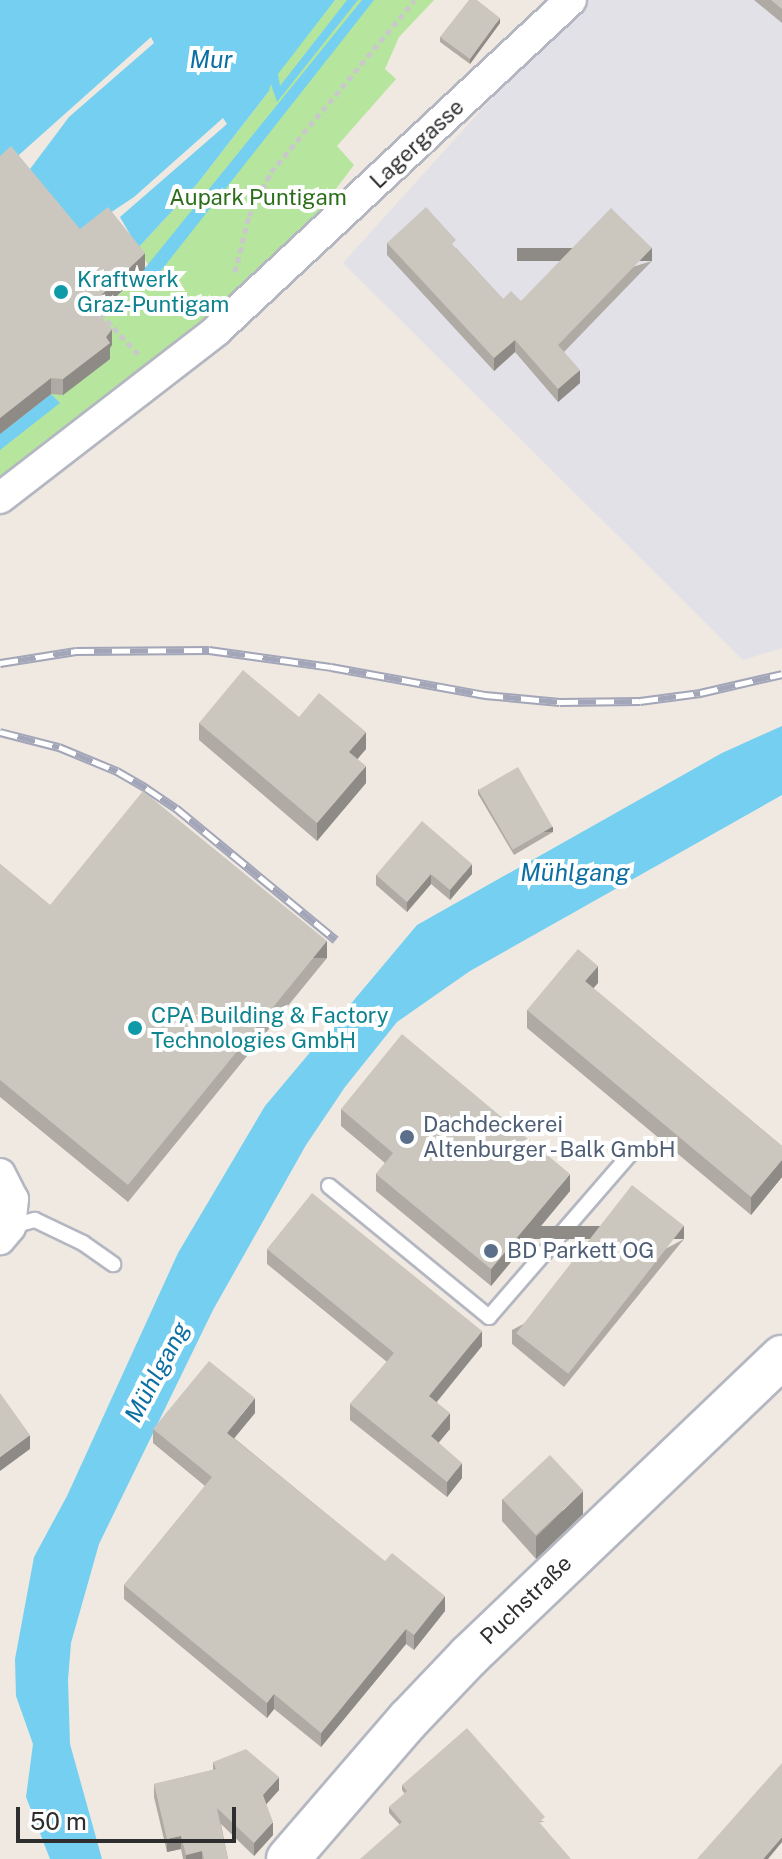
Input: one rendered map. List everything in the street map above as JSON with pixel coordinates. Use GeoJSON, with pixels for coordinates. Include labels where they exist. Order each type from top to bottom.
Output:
{"type":"FeatureCollection","features":[{"type":"Feature","properties":{"kind":"main road","name":"Puchstraße"},"geometry":{"type":"LineString","coordinates":[[288,1859],[409,1719],[469,1656],[782,1357]]}},
{"type":"Feature","properties":{"kind":"street","name":"Lagergasse"},"geometry":{"type":"LineString","coordinates":[[0,498],[217,330],[571,0]]}},
{"type":"Feature","properties":{"kind":"street"},"geometry":{"type":"LineString","coordinates":[[0,1174],[13,1199],[5,1233]]}},
{"type":"Feature","properties":{"kind":"lane"},"geometry":{"type":"LineString","coordinates":[[329,1186],[489,1317],[633,1151]]}},
{"type":"Feature","properties":{"kind":"lane"},"geometry":{"type":"LineString","coordinates":[[5,1233],[35,1220],[83,1243],[113,1264]]}},
{"type":"Feature","properties":{"kind":"path"},"geometry":{"type":"LineString","coordinates":[[234,275],[249,216],[271,172],[415,0]]}},
{"type":"Feature","properties":{"kind":"path"},"geometry":{"type":"LineString","coordinates":[[100,313],[140,356],[153,349]]}},
{"type":"Feature","properties":{"kind":"shaded area"},"geometry":{"type":"Polygon","coordinates":[[[588,0],[782,0],[782,648],[743,660],[343,263],[502,87],[588,0]]]}},
{"type":"Feature","properties":{"kind":"green space","name":"Aupark Puntigam"},"geometry":{"type":"Polygon","coordinates":[[[335,0],[434,0],[399,37],[385,69],[396,79],[337,146],[354,165],[301,235],[207,322],[0,477],[0,434],[51,394],[91,322],[149,266],[138,248],[197,184],[269,91],[271,79],[335,0]]]}},
{"type":"Feature","properties":{"kind":"water","name":"Mur"},"geometry":{"type":"Polygon","coordinates":[[[0,0],[335,0],[278,74],[280,86],[347,0],[358,0],[277,102],[271,84],[269,91],[197,184],[138,248],[120,217],[227,124],[223,118],[134,197],[74,237],[0,316],[0,0]],[[151,37],[11,162],[24,177],[69,117],[154,43],[151,37]]]}},
{"type":"Feature","properties":{"kind":"water"},"geometry":{"type":"Polygon","coordinates":[[[362,0],[374,0],[156,277],[145,285],[137,278],[362,0]]]}},
{"type":"Feature","properties":{"kind":"water"},"geometry":{"type":"Polygon","coordinates":[[[51,394],[60,403],[0,450],[0,434],[51,394]]]}},
{"type":"Feature","properties":{"kind":"water","name":"Mühlgang"},"geometry":{"type":"Polygon","coordinates":[[[782,726],[782,795],[470,971],[397,1022],[345,1087],[306,1145],[213,1310],[99,1544],[71,1643],[68,1680],[70,1744],[102,1859],[50,1859],[26,1797],[33,1744],[16,1696],[15,1659],[34,1557],[67,1496],[178,1253],[265,1106],[417,925],[722,753],[782,726]]]}},
{"type":"Feature","properties":{"kind":"building"},"geometry":{"type":"Polygon","coordinates":[[[469,0],[477,0],[500,18],[470,59],[440,37],[469,0]]]}},
{"type":"Feature","properties":{"kind":"building"},"geometry":{"type":"Polygon","coordinates":[[[771,0],[782,0],[782,9],[771,0]]]}},
{"type":"Feature","properties":{"kind":"building","name":"Kraftwerk Graz-Puntigam"},"geometry":{"type":"Polygon","coordinates":[[[11,146],[80,229],[108,207],[145,253],[91,305],[112,329],[106,337],[110,343],[63,379],[51,378],[0,418],[0,156],[11,146]]]}},
{"type":"Feature","properties":{"kind":"building"},"geometry":{"type":"Polygon","coordinates":[[[426,207],[456,240],[452,244],[503,299],[511,291],[521,301],[611,208],[652,248],[558,345],[580,370],[558,389],[515,340],[494,358],[387,243],[426,207]]]}},
{"type":"Feature","properties":{"kind":"building"},"geometry":{"type":"Polygon","coordinates":[[[243,670],[299,717],[319,693],[366,732],[349,752],[366,766],[317,823],[199,723],[243,670]]]}},
{"type":"Feature","properties":{"kind":"building"},"geometry":{"type":"Polygon","coordinates":[[[518,767],[552,827],[513,850],[478,790],[518,767]]]}},
{"type":"Feature","properties":{"kind":"building","name":"CPA Building & Factory Technologies GmbH"},"geometry":{"type":"Polygon","coordinates":[[[143,791],[327,941],[128,1185],[0,1080],[0,864],[50,905],[143,791]]]}},
{"type":"Feature","properties":{"kind":"building"},"geometry":{"type":"Polygon","coordinates":[[[422,821],[472,864],[450,890],[431,874],[407,902],[376,875],[422,821]]]}},
{"type":"Feature","properties":{"kind":"building"},"geometry":{"type":"Polygon","coordinates":[[[578,949],[598,966],[585,981],[782,1146],[782,1160],[751,1197],[527,1010],[578,949]]]}},
{"type":"Feature","properties":{"kind":"building"},"geometry":{"type":"Polygon","coordinates":[[[402,1034],[570,1174],[491,1269],[376,1174],[393,1153],[341,1109],[402,1034]]]}},
{"type":"Feature","properties":{"kind":"building"},"geometry":{"type":"Polygon","coordinates":[[[632,1185],[684,1226],[568,1374],[516,1333],[632,1185]]]}},
{"type":"Feature","properties":{"kind":"building"},"geometry":{"type":"Polygon","coordinates":[[[312,1193],[482,1331],[429,1396],[450,1413],[431,1436],[462,1463],[447,1482],[350,1404],[394,1353],[267,1249],[312,1193]]]}},
{"type":"Feature","properties":{"kind":"building"},"geometry":{"type":"Polygon","coordinates":[[[209,1361],[255,1398],[227,1433],[385,1561],[392,1553],[445,1596],[414,1635],[406,1629],[321,1733],[274,1694],[267,1703],[124,1585],[212,1477],[153,1429],[209,1361]]]}},
{"type":"Feature","properties":{"kind":"building"},"geometry":{"type":"Polygon","coordinates":[[[0,1393],[30,1435],[0,1457],[0,1393]]]}},
{"type":"Feature","properties":{"kind":"building"},"geometry":{"type":"Polygon","coordinates":[[[550,1455],[583,1491],[536,1535],[502,1499],[550,1455]]]}},
{"type":"Feature","properties":{"kind":"building"},"geometry":{"type":"Polygon","coordinates":[[[467,1728],[545,1817],[539,1822],[571,1859],[360,1859],[402,1822],[389,1807],[407,1791],[402,1785],[467,1728]]]}},
{"type":"Feature","properties":{"kind":"building"},"geometry":{"type":"Polygon","coordinates":[[[246,1749],[279,1777],[263,1795],[273,1822],[254,1843],[217,1808],[228,1859],[204,1859],[202,1851],[186,1855],[181,1836],[167,1839],[154,1784],[216,1769],[213,1762],[246,1749]]]}},
{"type":"Feature","properties":{"kind":"building"},"geometry":{"type":"Polygon","coordinates":[[[782,1763],[782,1837],[763,1859],[697,1859],[782,1763]]]}},
{"type":"Feature","properties":{"kind":"railway"},"geometry":{"type":"LineString","coordinates":[[0,663],[76,651],[209,650],[331,667],[485,695],[560,702],[640,701],[700,693],[782,674]]}},
{"type":"Feature","properties":{"kind":"railway"},"geometry":{"type":"LineString","coordinates":[[0,732],[59,747],[117,771],[146,788],[176,808],[336,940]]}},
{"type":"Feature","properties":{"kind":"place","name":"Kraftwerk Graz-Puntigam"},"geometry":{"type":"Point","coordinates":[61,292]}},
{"type":"Feature","properties":{"kind":"place","name":"CPA Building & Factory Technologies GmbH"},"geometry":{"type":"Point","coordinates":[135,1028]}},
{"type":"Feature","properties":{"kind":"place","name":"Dachdeckerei Altenburger - Balk GmbH"},"geometry":{"type":"Point","coordinates":[407,1137]}},
{"type":"Feature","properties":{"kind":"place","name":"BD Parkett OG"},"geometry":{"type":"Point","coordinates":[491,1251]}}]}
